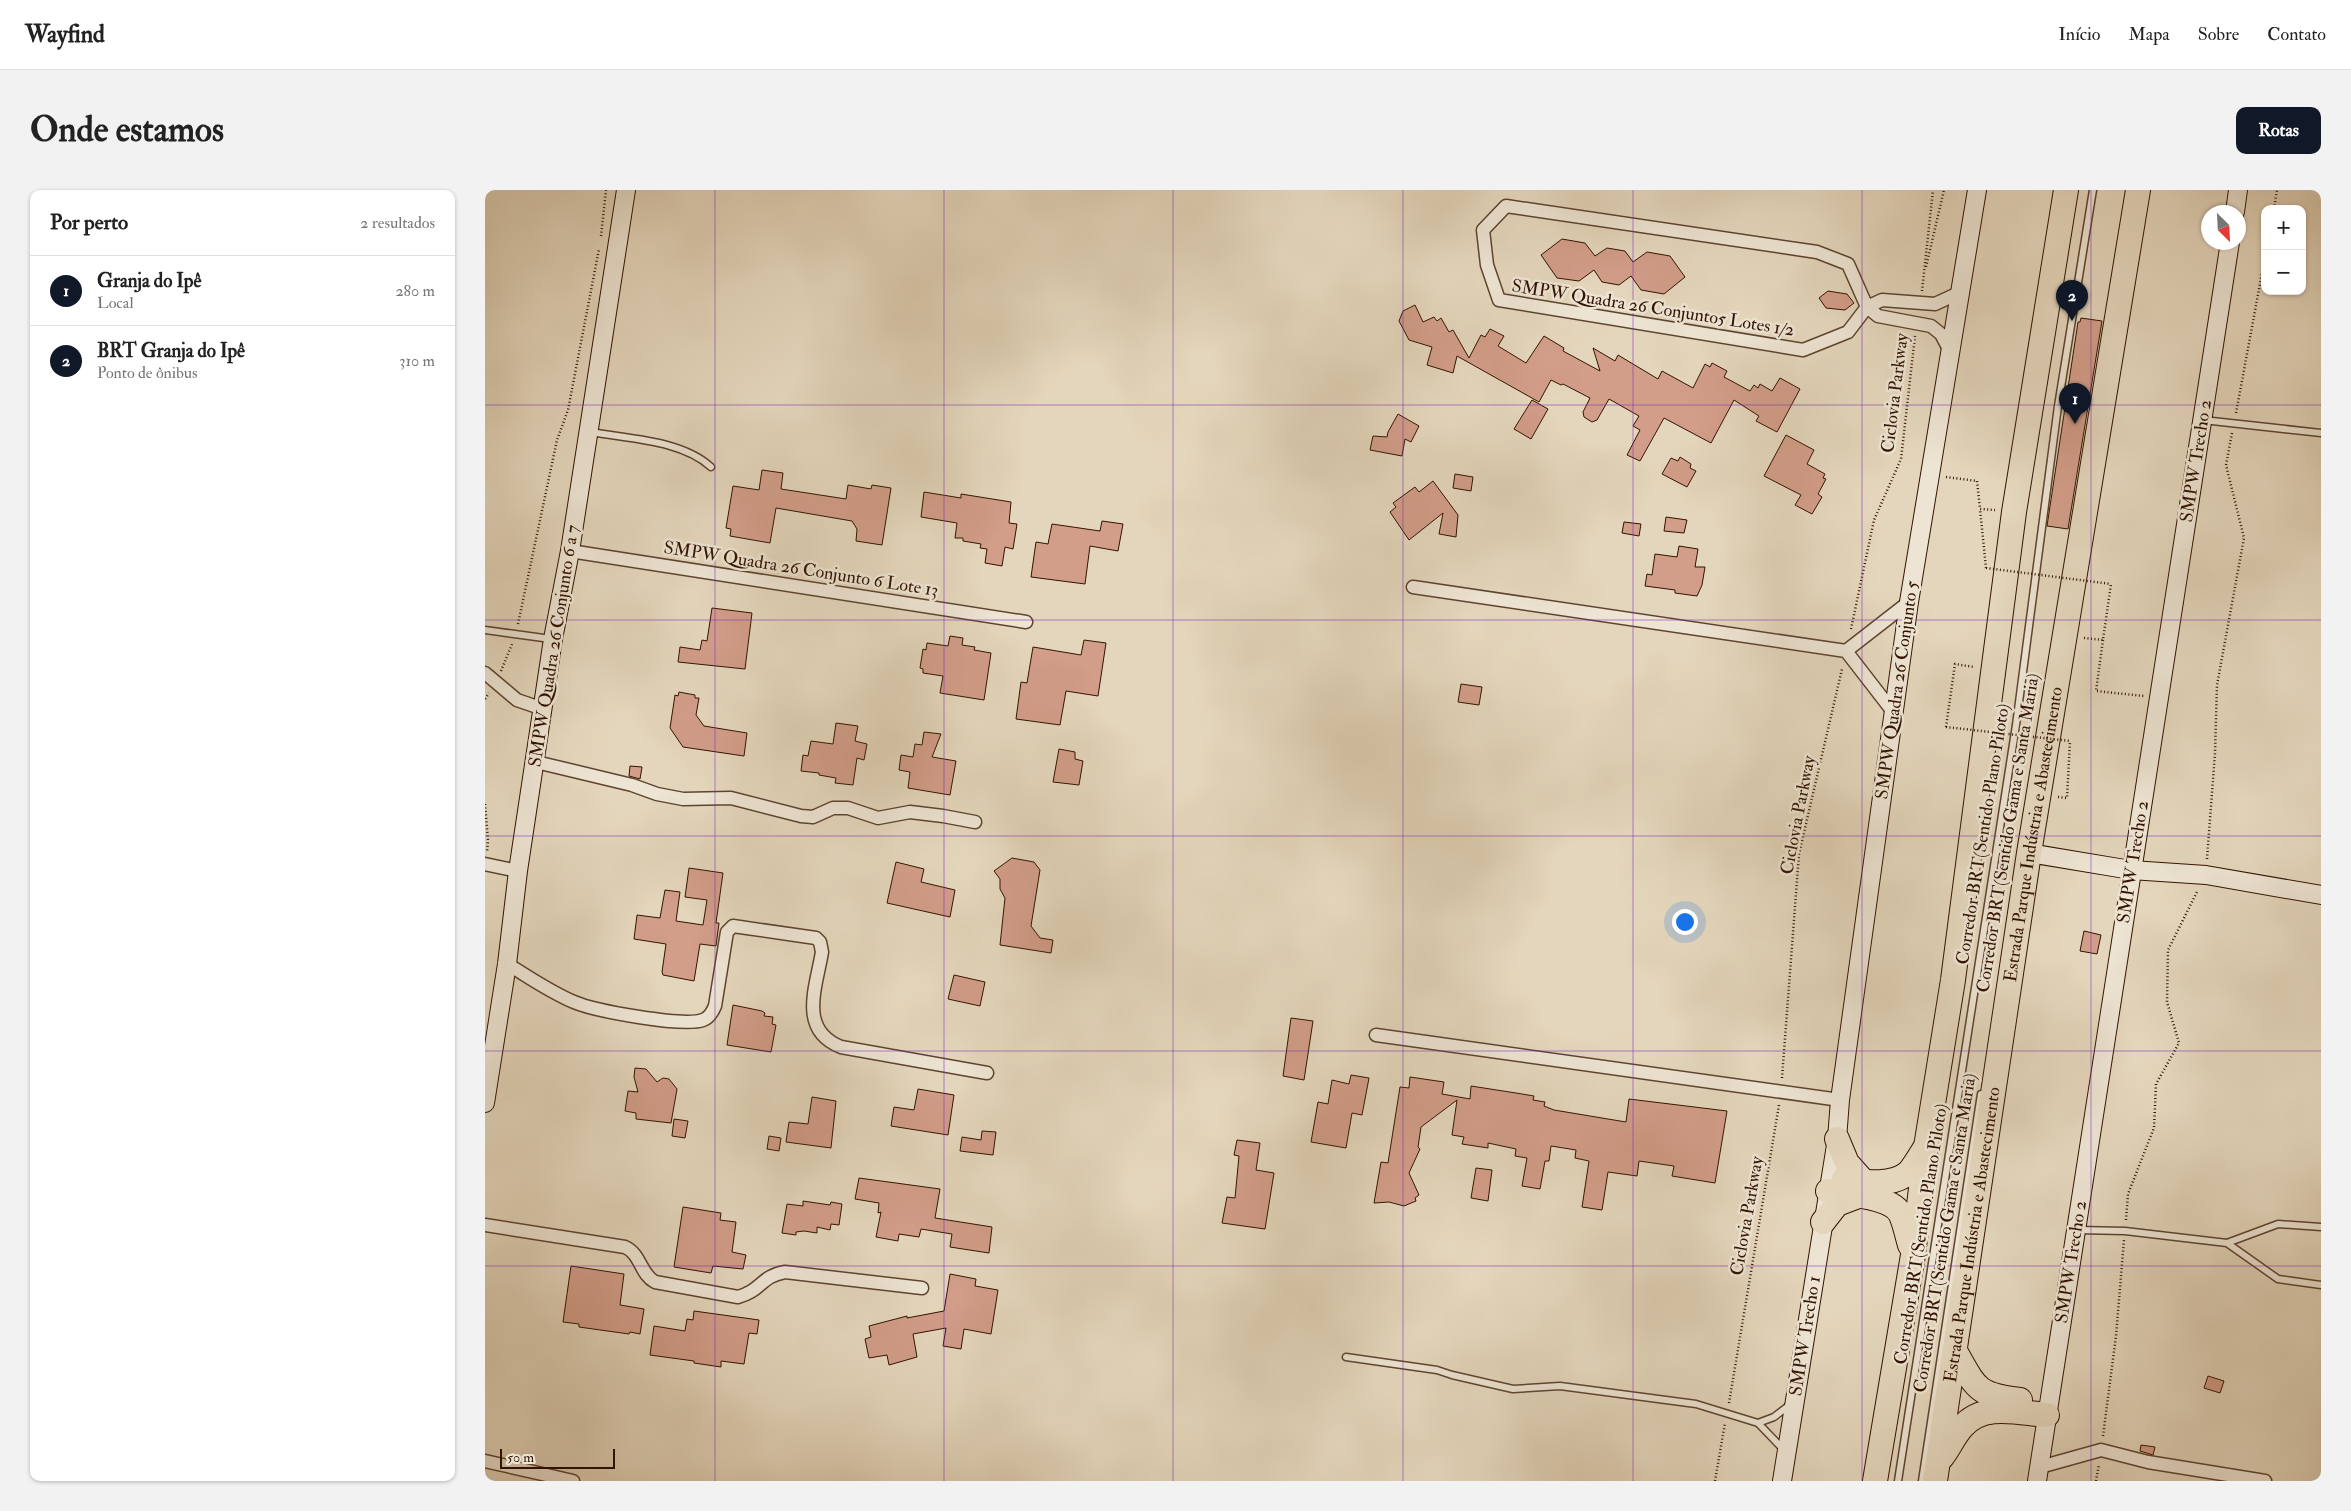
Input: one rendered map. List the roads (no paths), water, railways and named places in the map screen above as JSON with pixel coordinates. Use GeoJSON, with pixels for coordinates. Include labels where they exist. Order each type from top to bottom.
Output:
{"type":"FeatureCollection","features":[{"type":"Feature","properties":{"kind":"highway"},"geometry":{"type":"LineString","coordinates":[[1875,1481],[1913,1255],[1926,1147],[1953,980],[2014,512],[2066,190]]}},
{"type":"Feature","properties":{"kind":"highway","name":"Estrada Parque Indústria e Abastecimento"},"geometry":{"type":"LineString","coordinates":[[1932,1476],[1955,1351],[2029,853],[2138,190]]}},
{"type":"Feature","properties":{"kind":"highway"},"geometry":{"type":"LineString","coordinates":[[1837,1139],[1861,1189]]}},
{"type":"Feature","properties":{"kind":"highway"},"geometry":{"type":"LineString","coordinates":[[1823,1222],[1837,1204],[1861,1189],[1900,1178],[1909,1172],[1926,1147]]}},
{"type":"Feature","properties":{"kind":"highway"},"geometry":{"type":"LineString","coordinates":[[1830,1184],[1861,1189],[1897,1208],[1901,1214],[1913,1255]]}},
{"type":"Feature","properties":{"kind":"highway"},"geometry":{"type":"LineString","coordinates":[[1955,1351],[1971,1379],[1988,1394],[2048,1409]]}},
{"type":"Feature","properties":{"kind":"highway"},"geometry":{"type":"LineString","coordinates":[[1932,1476],[1962,1427],[1977,1415],[1993,1410],[2048,1409]]}},
{"type":"Feature","properties":{"kind":"street","name":"SMPW Quadra 26 Conjunto 6 a 7"},"geometry":{"type":"LineString","coordinates":[[485,1103],[491,1033],[507,964],[518,871],[536,762],[553,639],[569,552],[626,190]]}},
{"type":"Feature","properties":{"kind":"street","name":"SMPW Quadra 26 Conjunto 5"},"geometry":{"type":"LineString","coordinates":[[1830,1184],[1909,602],[1977,190]]}},
{"type":"Feature","properties":{"kind":"street"},"geometry":{"type":"LineString","coordinates":[[2236,205],[2238,190]]}},
{"type":"Feature","properties":{"kind":"street","name":"SMPW Quadra 26 Conjunto5 Lotes 1/2"},"geometry":{"type":"LineString","coordinates":[[1506,206],[1817,252],[1848,264],[1867,307],[1848,332],[1803,350],[1499,300],[1487,265],[1483,230],[1506,206]]}},
{"type":"Feature","properties":{"kind":"street","name":"SMPW Trecho 2"},"geometry":{"type":"LineString","coordinates":[[2038,1474],[2229,250]]}},
{"type":"Feature","properties":{"kind":"street"},"geometry":{"type":"LineString","coordinates":[[1950,351],[1941,334],[1931,326],[1877,316],[1867,307],[1882,300],[1935,304],[1961,292]]}},
{"type":"Feature","properties":{"kind":"street","name":"SMPW Quadra 26 Conjunto 6 Lote 13"},"geometry":{"type":"LineString","coordinates":[[569,552],[1027,622]]}},
{"type":"Feature","properties":{"kind":"street"},"geometry":{"type":"LineString","coordinates":[[1413,587],[1846,651],[1893,713]]}},
{"type":"Feature","properties":{"kind":"street"},"geometry":{"type":"LineString","coordinates":[[1846,651],[1909,602]]}},
{"type":"Feature","properties":{"kind":"street"},"geometry":{"type":"LineString","coordinates":[[485,673],[517,700],[543,708]]}},
{"type":"Feature","properties":{"kind":"street"},"geometry":{"type":"LineString","coordinates":[[536,762],[632,785],[657,794],[683,799],[731,798],[801,816],[813,817],[833,808],[848,808],[878,818],[910,812],[975,822]]}},
{"type":"Feature","properties":{"kind":"street"},"geometry":{"type":"LineString","coordinates":[[2029,853],[2131,870],[2206,874],[2321,895]]}},
{"type":"Feature","properties":{"kind":"street"},"geometry":{"type":"LineString","coordinates":[[486,859],[518,871]]}},
{"type":"Feature","properties":{"kind":"street"},"geometry":{"type":"LineString","coordinates":[[507,964],[575,1002],[601,1010],[629,1015],[695,1022],[705,1020],[711,1015],[715,1006],[727,932],[733,926],[816,938],[820,942],[822,952],[813,1018],[823,1038],[841,1047],[987,1073]]}},
{"type":"Feature","properties":{"kind":"street"},"geometry":{"type":"LineString","coordinates":[[1376,1034],[1840,1100]]}},
{"type":"Feature","properties":{"kind":"street","name":"SMPW Trecho 1"},"geometry":{"type":"LineString","coordinates":[[1781,1481],[1830,1184]]}},
{"type":"Feature","properties":{"kind":"street"},"geometry":{"type":"LineString","coordinates":[[485,1225],[625,1247],[635,1253],[646,1276],[655,1282],[738,1297],[748,1294],[759,1287],[767,1277],[785,1272],[922,1288]]}},
{"type":"Feature","properties":{"kind":"street"},"geometry":{"type":"LineString","coordinates":[[2038,1474],[2101,1450],[2148,1462],[2265,1481]]}},
{"type":"Feature","properties":{"kind":"street"},"geometry":{"type":"LineString","coordinates":[[485,1461],[573,1481]]}},
{"type":"Feature","properties":{"kind":"lane","name":"Corredor BRT(Sentido Plano Piloto)"},"geometry":{"type":"LineString","coordinates":[[1898,1481],[2016,725],[2058,406],[2093,190]]}},
{"type":"Feature","properties":{"kind":"lane"},"geometry":{"type":"LineString","coordinates":[[2202,420],[2321,433]]}},
{"type":"Feature","properties":{"kind":"lane"},"geometry":{"type":"LineString","coordinates":[[587,431],[680,448],[700,458],[711,467]]}},
{"type":"Feature","properties":{"kind":"lane"},"geometry":{"type":"LineString","coordinates":[[2072,541],[2080,492]]}},
{"type":"Feature","properties":{"kind":"lane"},"geometry":{"type":"LineString","coordinates":[[485,630],[553,639]]}},
{"type":"Feature","properties":{"kind":"lane","name":"Corredor BRT(Sentido Gama e Santa Maria)"},"geometry":{"type":"LineString","coordinates":[[1932,1476],[1981,1091]]}},
{"type":"Feature","properties":{"kind":"lane"},"geometry":{"type":"LineString","coordinates":[[2076,1230],[2125,1231],[2227,1243],[2278,1224],[2321,1227]]}},
{"type":"Feature","properties":{"kind":"lane"},"geometry":{"type":"LineString","coordinates":[[2227,1243],[2278,1279],[2321,1285]]}},
{"type":"Feature","properties":{"kind":"lane"},"geometry":{"type":"LineString","coordinates":[[1345,1357],[1437,1370],[1452,1376],[1513,1389],[1560,1386],[1696,1404],[1727,1412],[1758,1424],[1786,1452]]}},
{"type":"Feature","properties":{"kind":"lane"},"geometry":{"type":"LineString","coordinates":[[1758,1424],[1774,1417],[1794,1402]]}},
{"type":"Feature","properties":{"kind":"place","name":"BRT Granja do Ipê"},"geometry":{"type":"Point","coordinates":[2072,321]}},
{"type":"Feature","properties":{"kind":"place","name":"Granja do Ipê"},"geometry":{"type":"Point","coordinates":[2075,424]}}]}
